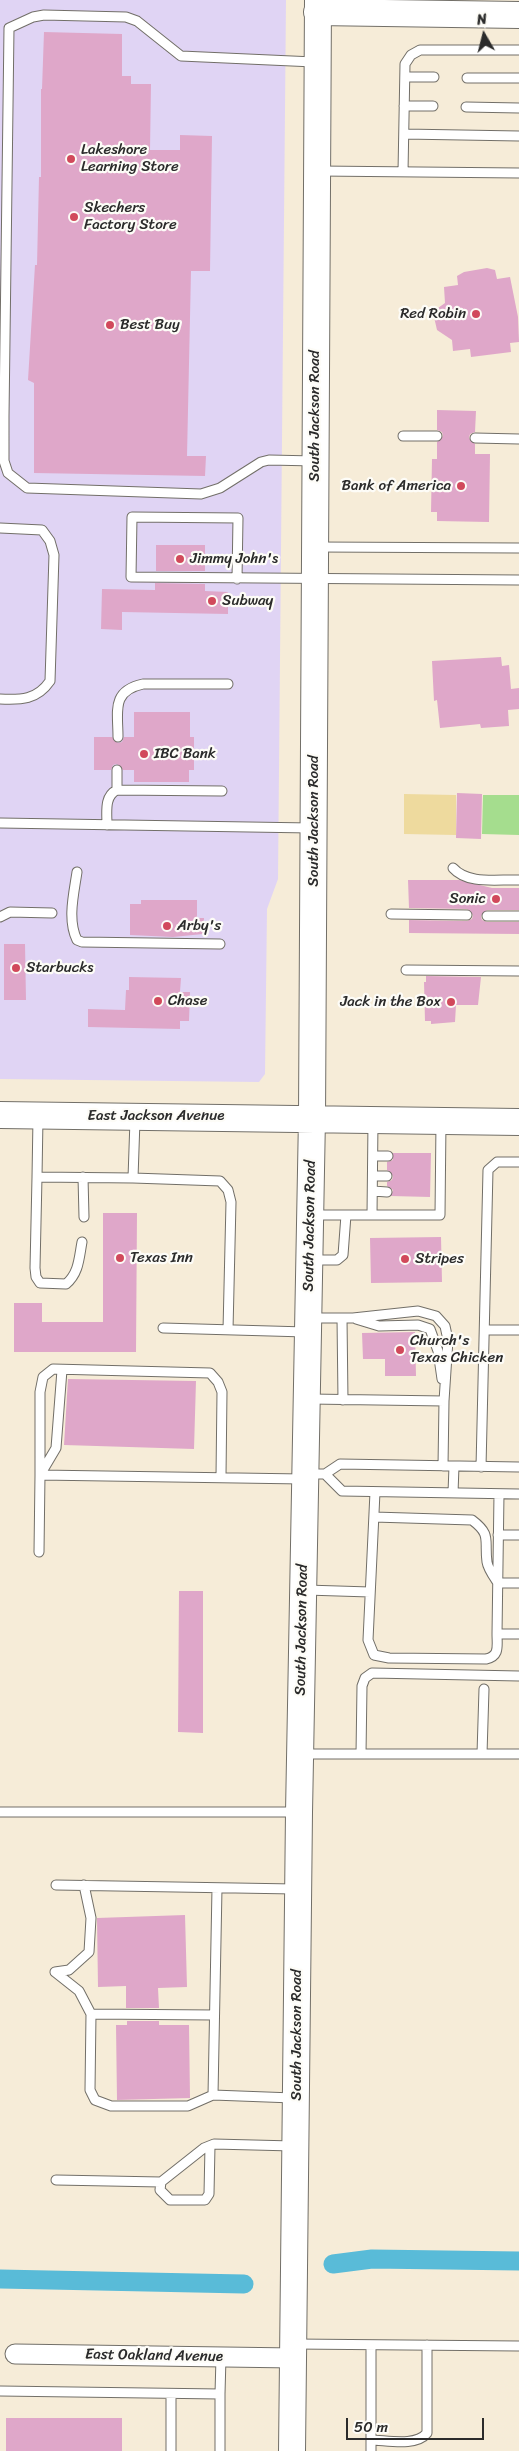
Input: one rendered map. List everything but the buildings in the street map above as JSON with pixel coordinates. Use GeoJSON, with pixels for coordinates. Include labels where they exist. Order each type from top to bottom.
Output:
{"type":"FeatureCollection","features":[{"type":"Feature","properties":{"kind":"main road"},"geometry":{"type":"LineString","coordinates":[[317,6],[519,15]]}},
{"type":"Feature","properties":{"kind":"main road","name":"South Jackson Road"},"geometry":{"type":"LineString","coordinates":[[292,2451],[298,1812],[303,1590],[312,1475],[307,1399],[312,1118],[317,6]]}},
{"type":"Feature","properties":{"kind":"main road","name":"East Jackson Avenue"},"geometry":{"type":"LineString","coordinates":[[0,1115],[519,1122]]}},
{"type":"Feature","properties":{"kind":"street","name":"East Oakland Avenue"},"geometry":{"type":"LineString","coordinates":[[15,2354],[221,2357],[294,2351]]}},
{"type":"Feature","properties":{"kind":"lane"},"geometry":{"type":"LineString","coordinates":[[315,461],[269,460],[261,462],[220,488],[201,494],[27,488],[8,473],[4,461],[4,416],[9,28],[33,17],[44,15],[126,17],[137,21],[181,56],[316,62]]}},
{"type":"Feature","properties":{"kind":"lane"},"geometry":{"type":"LineString","coordinates":[[403,172],[405,64],[411,56],[420,50],[519,50]]}},
{"type":"Feature","properties":{"kind":"lane"},"geometry":{"type":"LineString","coordinates":[[405,77],[434,77]]}},
{"type":"Feature","properties":{"kind":"lane"},"geometry":{"type":"LineString","coordinates":[[467,78],[519,78]]}},
{"type":"Feature","properties":{"kind":"lane"},"geometry":{"type":"LineString","coordinates":[[404,106],[434,106]]}},
{"type":"Feature","properties":{"kind":"lane"},"geometry":{"type":"LineString","coordinates":[[466,107],[519,108]]}},
{"type":"Feature","properties":{"kind":"lane"},"geometry":{"type":"LineString","coordinates":[[404,134],[519,136]]}},
{"type":"Feature","properties":{"kind":"lane"},"geometry":{"type":"LineString","coordinates":[[316,171],[519,172]]}},
{"type":"Feature","properties":{"kind":"lane"},"geometry":{"type":"LineString","coordinates":[[403,436],[437,436]]}},
{"type":"Feature","properties":{"kind":"lane"},"geometry":{"type":"LineString","coordinates":[[475,438],[519,438]]}},
{"type":"Feature","properties":{"kind":"lane"},"geometry":{"type":"LineString","coordinates":[[237,579],[238,518],[132,517],[131,577],[237,579],[519,580]]}},
{"type":"Feature","properties":{"kind":"lane"},"geometry":{"type":"LineString","coordinates":[[0,528],[42,530],[50,541],[54,555],[50,681],[42,692],[35,695],[0,700]]}},
{"type":"Feature","properties":{"kind":"lane"},"geometry":{"type":"LineString","coordinates":[[315,547],[519,548]]}},
{"type":"Feature","properties":{"kind":"lane"},"geometry":{"type":"LineString","coordinates":[[118,737],[118,702],[120,695],[133,686],[228,684]]}},
{"type":"Feature","properties":{"kind":"lane"},"geometry":{"type":"LineString","coordinates":[[117,770],[117,790]]}},
{"type":"Feature","properties":{"kind":"lane"},"geometry":{"type":"LineString","coordinates":[[107,825],[108,799],[112,792],[117,790],[222,791]]}},
{"type":"Feature","properties":{"kind":"lane"},"geometry":{"type":"LineString","coordinates":[[0,823],[314,828]]}},
{"type":"Feature","properties":{"kind":"lane"},"geometry":{"type":"LineString","coordinates":[[453,868],[460,876],[472,879],[519,880]]}},
{"type":"Feature","properties":{"kind":"lane"},"geometry":{"type":"LineString","coordinates":[[77,872],[72,902],[72,929],[77,940],[82,942],[220,944]]}},
{"type":"Feature","properties":{"kind":"lane"},"geometry":{"type":"LineString","coordinates":[[0,917],[10,912],[52,913]]}},
{"type":"Feature","properties":{"kind":"lane"},"geometry":{"type":"LineString","coordinates":[[391,914],[466,915]]}},
{"type":"Feature","properties":{"kind":"lane"},"geometry":{"type":"LineString","coordinates":[[487,916],[519,916]]}},
{"type":"Feature","properties":{"kind":"lane"},"geometry":{"type":"LineString","coordinates":[[406,970],[519,971]]}},
{"type":"Feature","properties":{"kind":"lane"},"geometry":{"type":"LineString","coordinates":[[38,1115],[35,1268],[36,1276],[40,1283],[66,1284],[71,1280],[77,1271],[82,1242]]}},
{"type":"Feature","properties":{"kind":"lane"},"geometry":{"type":"LineString","coordinates":[[133,1178],[135,1116]]}},
{"type":"Feature","properties":{"kind":"lane"},"geometry":{"type":"LineString","coordinates":[[372,1215],[373,1119]]}},
{"type":"Feature","properties":{"kind":"lane"},"geometry":{"type":"LineString","coordinates":[[311,1215],[440,1215],[440,1192],[435,1177],[440,1157],[441,1120]]}},
{"type":"Feature","properties":{"kind":"lane"},"geometry":{"type":"LineString","coordinates":[[373,1156],[388,1156]]}},
{"type":"Feature","properties":{"kind":"lane"},"geometry":{"type":"LineString","coordinates":[[430,1157],[440,1157]]}},
{"type":"Feature","properties":{"kind":"lane"},"geometry":{"type":"LineString","coordinates":[[481,1467],[488,1170],[497,1162],[519,1162]]}},
{"type":"Feature","properties":{"kind":"lane"},"geometry":{"type":"LineString","coordinates":[[373,1176],[387,1176]]}},
{"type":"Feature","properties":{"kind":"lane"},"geometry":{"type":"LineString","coordinates":[[37,1177],[220,1181],[228,1190],[231,1202],[228,1330]]}},
{"type":"Feature","properties":{"kind":"lane"},"geometry":{"type":"LineString","coordinates":[[83,1177],[84,1217]]}},
{"type":"Feature","properties":{"kind":"lane"},"geometry":{"type":"LineString","coordinates":[[373,1191],[387,1192]]}},
{"type":"Feature","properties":{"kind":"lane"},"geometry":{"type":"LineString","coordinates":[[430,1191],[440,1192]]}},
{"type":"Feature","properties":{"kind":"lane"},"geometry":{"type":"LineString","coordinates":[[310,1260],[337,1260],[343,1255],[346,1215]]}},
{"type":"Feature","properties":{"kind":"lane"},"geometry":{"type":"LineString","coordinates":[[163,1328],[228,1330],[308,1325],[342,1318],[418,1311],[436,1316],[445,1326],[448,1340],[444,1401],[443,1466]]}},
{"type":"Feature","properties":{"kind":"lane"},"geometry":{"type":"LineString","coordinates":[[342,1318],[343,1400]]}},
{"type":"Feature","properties":{"kind":"lane"},"geometry":{"type":"LineString","coordinates":[[353,1318],[379,1326],[418,1325],[430,1329],[438,1351],[444,1401]]}},
{"type":"Feature","properties":{"kind":"lane"},"geometry":{"type":"LineString","coordinates":[[485,1330],[519,1330]]}},
{"type":"Feature","properties":{"kind":"lane"},"geometry":{"type":"LineString","coordinates":[[39,1552],[40,1392],[43,1377],[53,1369],[210,1373],[218,1382],[222,1392],[221,1476]]}},
{"type":"Feature","properties":{"kind":"lane"},"geometry":{"type":"LineString","coordinates":[[40,1475],[56,1448],[62,1370]]}},
{"type":"Feature","properties":{"kind":"lane"},"geometry":{"type":"LineString","coordinates":[[307,1399],[444,1401]]}},
{"type":"Feature","properties":{"kind":"lane"},"geometry":{"type":"LineString","coordinates":[[40,1475],[312,1475],[340,1464],[519,1467]]}},
{"type":"Feature","properties":{"kind":"lane"},"geometry":{"type":"LineString","coordinates":[[453,1493],[454,1466]]}},
{"type":"Feature","properties":{"kind":"lane"},"geometry":{"type":"LineString","coordinates":[[312,1475],[342,1491],[519,1494]]}},
{"type":"Feature","properties":{"kind":"lane"},"geometry":{"type":"LineString","coordinates":[[375,1492],[368,1640],[374,1655],[389,1658],[486,1659],[493,1658],[497,1653],[499,1494]]}},
{"type":"Feature","properties":{"kind":"lane"},"geometry":{"type":"LineString","coordinates":[[374,1517],[472,1520],[483,1528],[487,1538],[487,1564],[498,1583]]}},
{"type":"Feature","properties":{"kind":"lane"},"geometry":{"type":"LineString","coordinates":[[498,1535],[519,1535]]}},
{"type":"Feature","properties":{"kind":"lane"},"geometry":{"type":"LineString","coordinates":[[498,1583],[519,1583]]}},
{"type":"Feature","properties":{"kind":"lane"},"geometry":{"type":"LineString","coordinates":[[303,1590],[370,1592]]}},
{"type":"Feature","properties":{"kind":"lane"},"geometry":{"type":"LineString","coordinates":[[497,1634],[519,1634]]}},
{"type":"Feature","properties":{"kind":"lane"},"geometry":{"type":"LineString","coordinates":[[361,1754],[362,1686],[365,1678],[372,1674],[519,1676]]}},
{"type":"Feature","properties":{"kind":"lane"},"geometry":{"type":"LineString","coordinates":[[482,1754],[484,1689]]}},
{"type":"Feature","properties":{"kind":"lane"},"geometry":{"type":"LineString","coordinates":[[300,1754],[519,1754]]}},
{"type":"Feature","properties":{"kind":"lane"},"geometry":{"type":"LineString","coordinates":[[0,1812],[298,1812]]}},
{"type":"Feature","properties":{"kind":"lane"},"geometry":{"type":"LineString","coordinates":[[56,1884],[298,1889]]}},
{"type":"Feature","properties":{"kind":"lane"},"geometry":{"type":"LineString","coordinates":[[84,1885],[91,1918],[89,1952],[70,1970],[55,1972],[79,1991],[91,2014],[90,2090],[95,2100],[111,2106],[188,2106],[213,2094],[296,2098]]}},
{"type":"Feature","properties":{"kind":"lane"},"geometry":{"type":"LineString","coordinates":[[213,2094],[217,1888]]}},
{"type":"Feature","properties":{"kind":"lane"},"geometry":{"type":"LineString","coordinates":[[91,2014],[214,2015]]}},
{"type":"Feature","properties":{"kind":"lane"},"geometry":{"type":"LineString","coordinates":[[56,2180],[161,2182],[214,2144],[296,2146]]}},
{"type":"Feature","properties":{"kind":"lane"},"geometry":{"type":"LineString","coordinates":[[161,2182],[160,2190],[170,2200],[205,2200],[209,2194],[210,2146]]}},
{"type":"Feature","properties":{"kind":"lane"},"geometry":{"type":"LineString","coordinates":[[294,2351],[371,2345],[519,2346]]}},
{"type":"Feature","properties":{"kind":"lane"},"geometry":{"type":"LineString","coordinates":[[371,2345],[371,2451]]}},
{"type":"Feature","properties":{"kind":"lane"},"geometry":{"type":"LineString","coordinates":[[371,2440],[414,2441],[423,2438],[427,2433],[427,2345]]}},
{"type":"Feature","properties":{"kind":"lane"},"geometry":{"type":"LineString","coordinates":[[220,2451],[221,2357]]}},
{"type":"Feature","properties":{"kind":"lane"},"geometry":{"type":"LineString","coordinates":[[0,2391],[220,2394]]}},
{"type":"Feature","properties":{"kind":"lane"},"geometry":{"type":"LineString","coordinates":[[171,2451],[172,2394]]}},
{"type":"Feature","properties":{"kind":"shaded area"},"geometry":{"type":"Polygon","coordinates":[[[0,0],[286,0],[278,879],[267,909],[265,1074],[259,1082],[0,1079],[0,0]]]}},
{"type":"Feature","properties":{"kind":"green space"},"geometry":{"type":"Polygon","coordinates":[[[483,795],[519,795],[519,835],[482,834],[483,795]]]}},
{"type":"Feature","properties":{"kind":"sand"},"geometry":{"type":"Polygon","coordinates":[[[404,794],[456,795],[456,835],[404,834],[404,794]]]}},
{"type":"Feature","properties":{"kind":"waterway"},"geometry":{"type":"LineString","coordinates":[[333,2264],[372,2259],[519,2261]]}},
{"type":"Feature","properties":{"kind":"waterway"},"geometry":{"type":"LineString","coordinates":[[0,2279],[244,2284]]}},
{"type":"Feature","properties":{"kind":"place","name":"Lakeshore Learning Store"},"geometry":{"type":"Point","coordinates":[71,159]}},
{"type":"Feature","properties":{"kind":"place","name":"Skechers Factory Store"},"geometry":{"type":"Point","coordinates":[74,217]}},
{"type":"Feature","properties":{"kind":"place","name":"Red Robin"},"geometry":{"type":"Point","coordinates":[476,314]}},
{"type":"Feature","properties":{"kind":"place","name":"Best Buy"},"geometry":{"type":"Point","coordinates":[110,325]}},
{"type":"Feature","properties":{"kind":"place","name":"Bank of America"},"geometry":{"type":"Point","coordinates":[461,486]}},
{"type":"Feature","properties":{"kind":"place","name":"Jimmy John's"},"geometry":{"type":"Point","coordinates":[180,559]}},
{"type":"Feature","properties":{"kind":"place","name":"Subway"},"geometry":{"type":"Point","coordinates":[212,601]}},
{"type":"Feature","properties":{"kind":"place","name":"IBC Bank"},"geometry":{"type":"Point","coordinates":[144,754]}},
{"type":"Feature","properties":{"kind":"place","name":"Sonic"},"geometry":{"type":"Point","coordinates":[496,899]}},
{"type":"Feature","properties":{"kind":"place","name":"Arby's"},"geometry":{"type":"Point","coordinates":[167,926]}},
{"type":"Feature","properties":{"kind":"place","name":"Starbucks"},"geometry":{"type":"Point","coordinates":[16,968]}},
{"type":"Feature","properties":{"kind":"place","name":"Chase"},"geometry":{"type":"Point","coordinates":[158,1001]}},
{"type":"Feature","properties":{"kind":"place","name":"Jack in the Box"},"geometry":{"type":"Point","coordinates":[451,1002]}},
{"type":"Feature","properties":{"kind":"place","name":"Texas Inn"},"geometry":{"type":"Point","coordinates":[120,1258]}},
{"type":"Feature","properties":{"kind":"place","name":"Stripes"},"geometry":{"type":"Point","coordinates":[405,1259]}},
{"type":"Feature","properties":{"kind":"place","name":"Church's Texas Chicken"},"geometry":{"type":"Point","coordinates":[400,1350]}}]}
